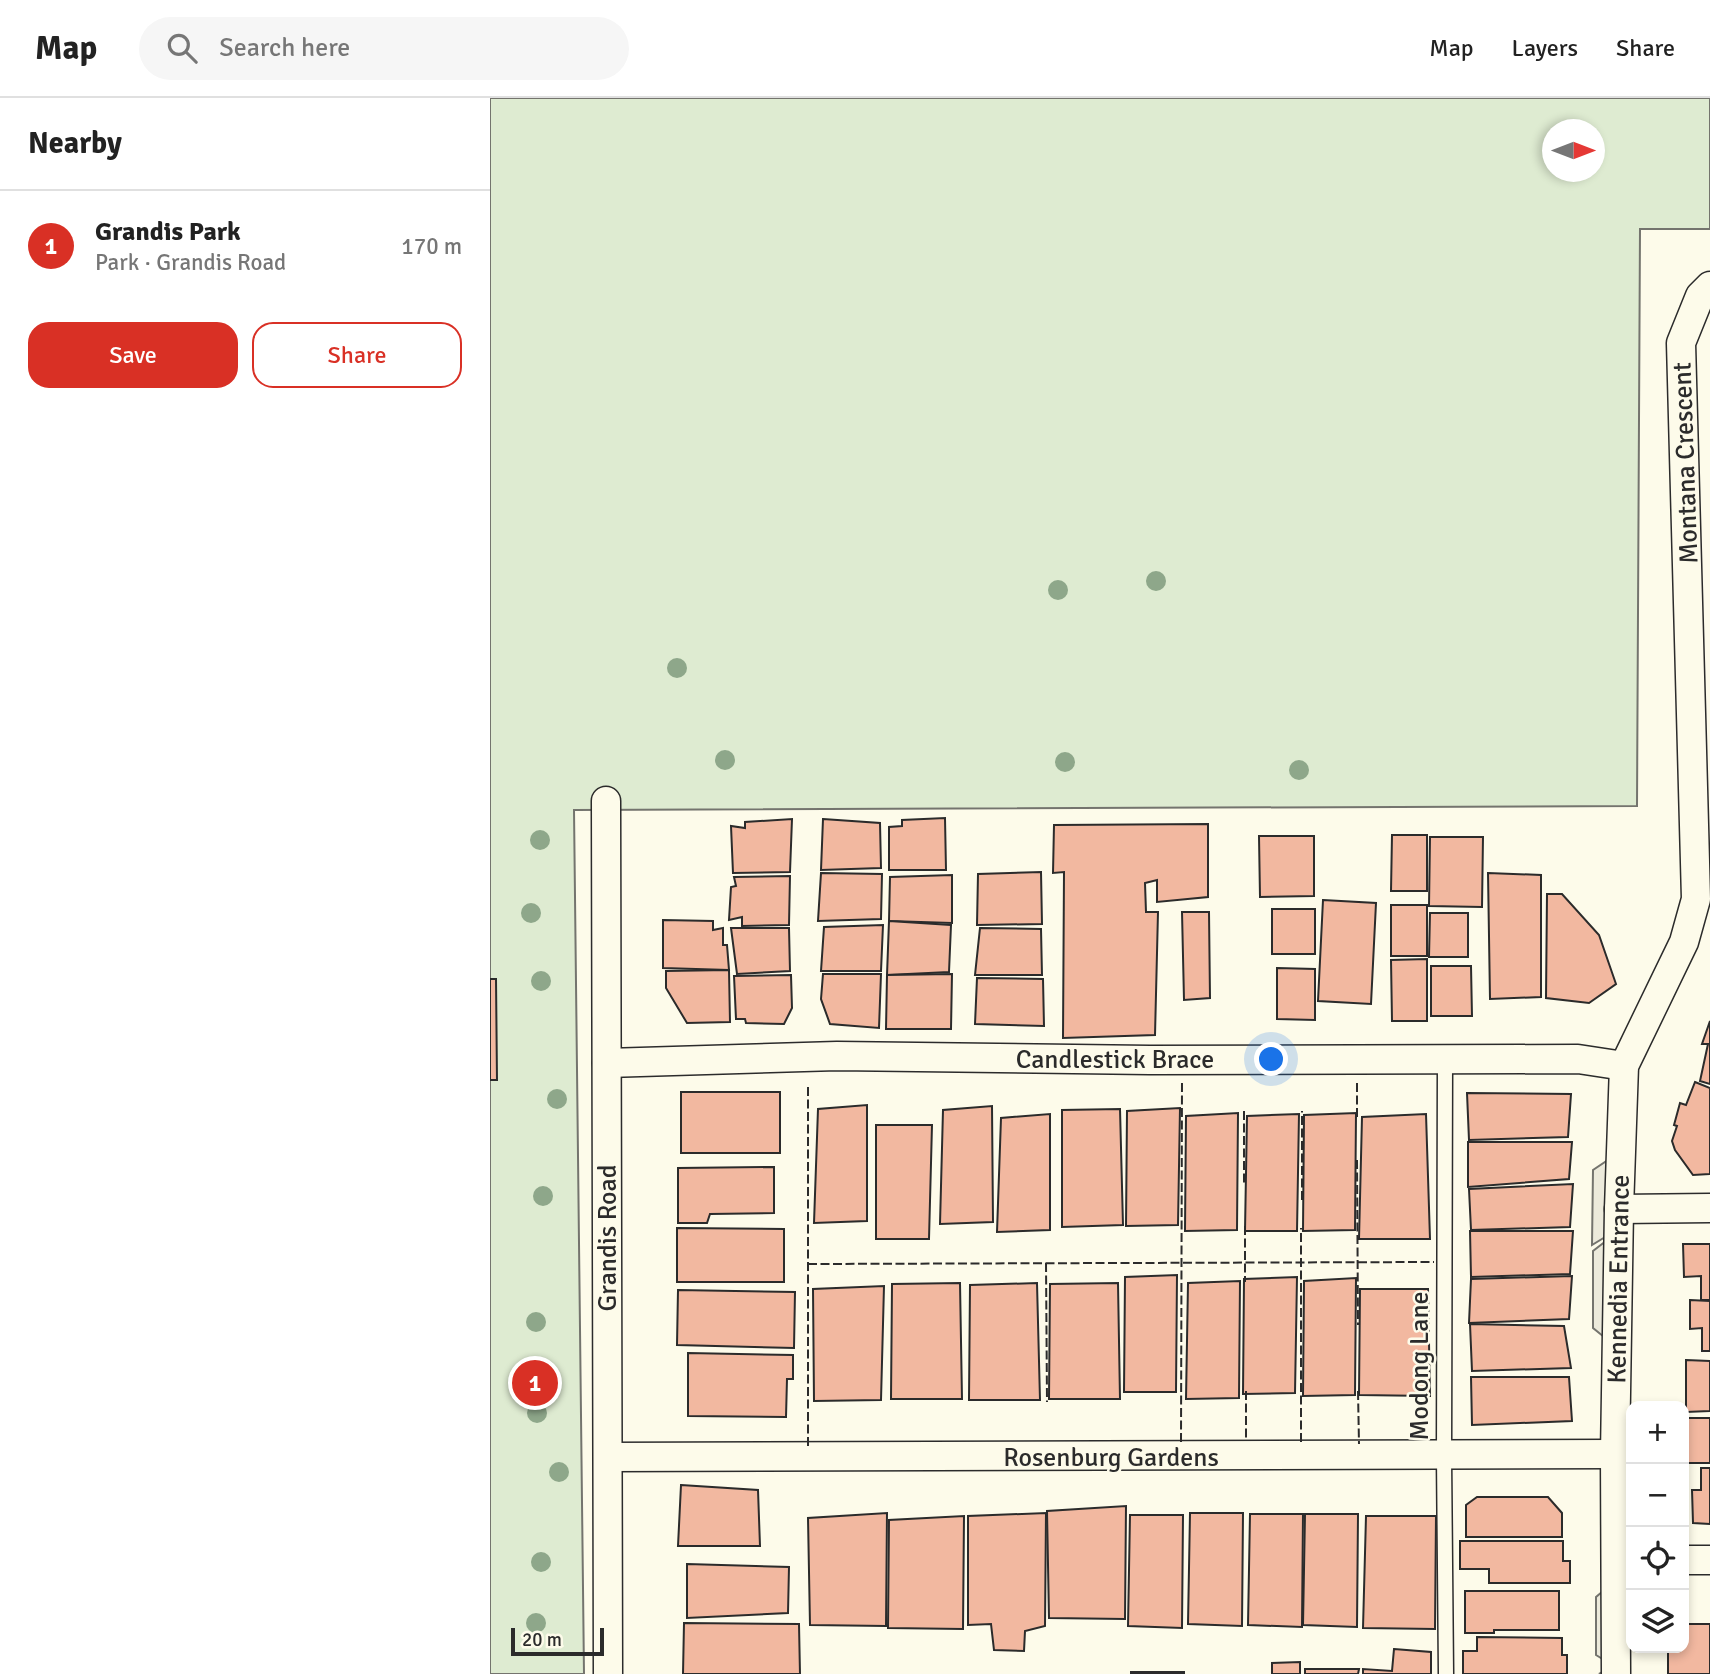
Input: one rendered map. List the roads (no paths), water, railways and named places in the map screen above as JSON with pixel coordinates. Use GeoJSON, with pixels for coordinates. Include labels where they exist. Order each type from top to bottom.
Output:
{"type":"FeatureCollection","features":[{"type":"Feature","properties":{"kind":"street","name":"Montana Crescent"},"geometry":{"type":"LineString","coordinates":[[1703,899],[1701,700],[1681,344],[1700,296],[1710,286]]}},
{"type":"Feature","properties":{"kind":"street","name":"Grandis Road"},"geometry":{"type":"LineString","coordinates":[[606,801],[608,1674]]}},
{"type":"Feature","properties":{"kind":"street","name":"Kennedia Entrance"},"geometry":{"type":"LineString","coordinates":[[1616,1674],[1624,1561],[1615,1454],[1624,1066],[1703,899]]}},
{"type":"Feature","properties":{"kind":"street","name":"Candlestick Brace"},"geometry":{"type":"LineString","coordinates":[[607,1063],[836,1056],[1150,1060],[1577,1059],[1624,1066]]}},
{"type":"Feature","properties":{"kind":"street"},"geometry":{"type":"LineString","coordinates":[[1619,1209],[1710,1209]]}},
{"type":"Feature","properties":{"kind":"street","name":"Rosenburg Gardens"},"geometry":{"type":"LineString","coordinates":[[608,1457],[1444,1457],[1615,1454]]}},
{"type":"Feature","properties":{"kind":"street"},"geometry":{"type":"LineString","coordinates":[[1689,1560],[1710,1560]]}},
{"type":"Feature","properties":{"kind":"lane","name":"Modong Lane"},"geometry":{"type":"LineString","coordinates":[[1445,1059],[1446,1674]]}},
{"type":"Feature","properties":{"kind":"place","name":"Grandis Park"},"geometry":{"type":"Point","coordinates":[535,1383]}}]}
